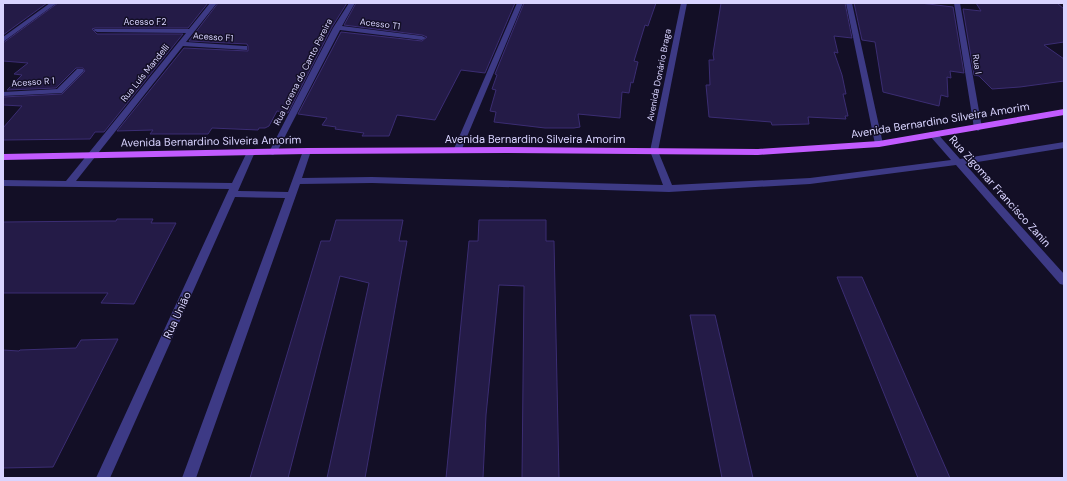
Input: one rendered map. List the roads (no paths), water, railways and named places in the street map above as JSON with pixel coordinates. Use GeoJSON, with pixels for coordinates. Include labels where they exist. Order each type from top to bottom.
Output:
{"type":"FeatureCollection","features":[{"type":"Feature","properties":{"kind":"main road","name":"Avenida Bernardino Silveira Amorim"},"geometry":{"type":"LineString","coordinates":[[3,157],[307,151],[504,150],[758,152],[879,144],[1064,112]]}},
{"type":"Feature","properties":{"kind":"street"},"geometry":{"type":"LineString","coordinates":[[3,40],[54,3]]}},
{"type":"Feature","properties":{"kind":"street","name":"Rua Luís Mandelli"},"geometry":{"type":"LineString","coordinates":[[68,184],[214,3]]}},
{"type":"Feature","properties":{"kind":"street","name":"Rua Lorena do Canto Pereira"},"geometry":{"type":"LineString","coordinates":[[273,152],[337,28],[352,3]]}},
{"type":"Feature","properties":{"kind":"street"},"geometry":{"type":"LineString","coordinates":[[457,151],[520,3]]}},
{"type":"Feature","properties":{"kind":"street","name":"Avenida Donário Braga"},"geometry":{"type":"LineString","coordinates":[[654,151],[684,3]]}},
{"type":"Feature","properties":{"kind":"street"},"geometry":{"type":"LineString","coordinates":[[849,3],[879,144]]}},
{"type":"Feature","properties":{"kind":"street","name":"Rua I"},"geometry":{"type":"LineString","coordinates":[[957,3],[978,128]]}},
{"type":"Feature","properties":{"kind":"street","name":"Acesso T1"},"geometry":{"type":"LineString","coordinates":[[337,28],[422,38]]}},
{"type":"Feature","properties":{"kind":"street","name":"Acesso F2"},"geometry":{"type":"LineString","coordinates":[[97,30],[192,31]]}},
{"type":"Feature","properties":{"kind":"street","name":"Acesso F1"},"geometry":{"type":"LineString","coordinates":[[182,44],[244,48]]}},
{"type":"Feature","properties":{"kind":"street","name":"Acesso R 1"},"geometry":{"type":"LineString","coordinates":[[3,94],[59,91],[80,71]]}},
{"type":"Feature","properties":{"kind":"street","name":"Rua Zigomar Francisco Zanin"},"geometry":{"type":"LineString","coordinates":[[933,134],[1064,281]]}},
{"type":"Feature","properties":{"kind":"street"},"geometry":{"type":"LineString","coordinates":[[296,181],[372,180],[668,189],[810,181],[958,162],[1064,145]]}},
{"type":"Feature","properties":{"kind":"street"},"geometry":{"type":"LineString","coordinates":[[189,478],[307,151]]}},
{"type":"Feature","properties":{"kind":"street"},"geometry":{"type":"LineString","coordinates":[[654,151],[668,189]]}},
{"type":"Feature","properties":{"kind":"street","name":"Rua União"},"geometry":{"type":"LineString","coordinates":[[103,478],[251,152]]}},
{"type":"Feature","properties":{"kind":"street"},"geometry":{"type":"LineString","coordinates":[[3,184],[68,184],[234,190],[291,195]]}}]}
